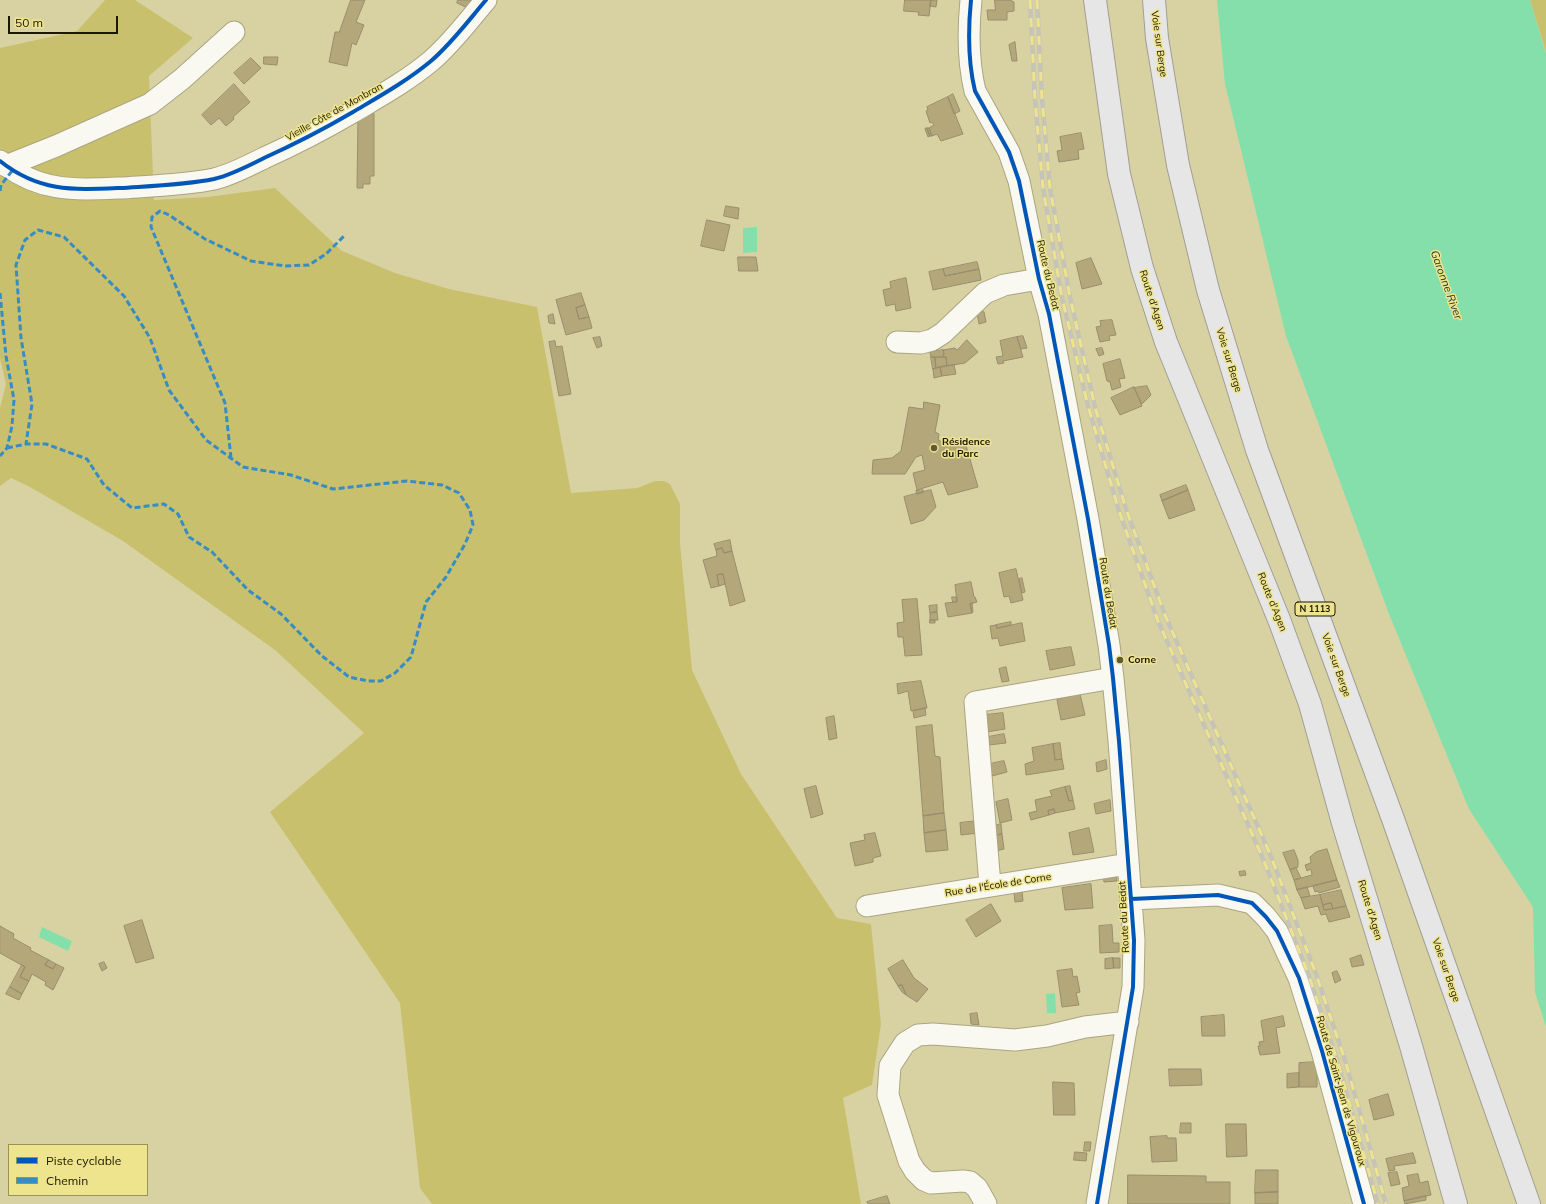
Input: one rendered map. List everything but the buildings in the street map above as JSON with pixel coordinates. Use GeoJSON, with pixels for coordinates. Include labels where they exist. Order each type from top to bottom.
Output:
{"type":"FeatureCollection","features":[{"type":"Feature","properties":{"kind":"main road","name":"Route d'Agen"},"geometry":{"type":"LineString","coordinates":[[1095,0],[1119,174],[1142,268],[1166,342],[1280,622],[1310,704],[1343,822],[1411,1046],[1456,1204]]}},
{"type":"Feature","properties":{"kind":"main road","name":"Voie sur Berge"},"geometry":{"type":"LineString","coordinates":[[1154,0],[1157,38],[1178,165],[1208,290],[1252,434],[1392,819],[1529,1204]]}},
{"type":"Feature","properties":{"kind":"street","name":"Vieille Côte de Monbran"},"geometry":{"type":"LineString","coordinates":[[3,164],[33,181],[53,187],[71,189],[161,186],[214,179],[249,166],[319,132],[408,79],[432,60],[453,40],[486,0]]}},
{"type":"Feature","properties":{"kind":"street","name":"Route du Bedat"},"geometry":{"type":"LineString","coordinates":[[971,0],[969,46],[975,92],[1009,152],[1019,181],[1039,279],[1049,314],[1088,519],[1109,645],[1134,940],[1133,987],[1097,1204]]}},
{"type":"Feature","properties":{"kind":"street"},"geometry":{"type":"LineString","coordinates":[[3,164],[56,146],[150,104],[187,74],[234,32]]}},
{"type":"Feature","properties":{"kind":"street"},"geometry":{"type":"LineString","coordinates":[[897,342],[921,343],[932,340],[943,333],[985,293],[1004,285],[1039,279]]}},
{"type":"Feature","properties":{"kind":"street"},"geometry":{"type":"LineString","coordinates":[[990,885],[975,702],[1112,678]]}},
{"type":"Feature","properties":{"kind":"street","name":"Rue de l'École de Corne"},"geometry":{"type":"LineString","coordinates":[[867,906],[1128,864]]}},
{"type":"Feature","properties":{"kind":"street","name":"Route de Saint-Jean de Vigouroux"},"geometry":{"type":"LineString","coordinates":[[1131,899],[1218,895],[1252,903],[1277,931],[1299,978],[1322,1051],[1364,1204]]}},
{"type":"Feature","properties":{"kind":"street"},"geometry":{"type":"LineString","coordinates":[[986,1204],[977,1188],[970,1182],[931,1183],[924,1180],[915,1171],[909,1161],[888,1095],[890,1066],[905,1043],[918,1036],[933,1034],[1015,1040],[1047,1036],[1085,1027],[1128,1022]]}},
{"type":"Feature","properties":{"kind":"shaded area"},"geometry":{"type":"Polygon","coordinates":[[[105,0],[135,0],[193,38],[149,76],[154,200],[208,197],[275,188],[342,251],[395,273],[449,289],[537,307],[571,493],[637,488],[655,481],[664,481],[670,484],[680,504],[680,543],[692,670],[741,774],[837,918],[871,924],[881,1024],[872,1085],[843,1098],[861,1204],[432,1204],[420,1188],[400,1003],[270,812],[364,733],[275,650],[123,541],[30,487],[11,478],[0,486],[0,408],[6,384],[0,358],[0,48],[77,31],[105,0]]]}},
{"type":"Feature","properties":{"kind":"shaded area"},"geometry":{"type":"Polygon","coordinates":[[[1530,0],[1546,0],[1546,54],[1545,49],[1530,0]]]}},
{"type":"Feature","properties":{"kind":"water","name":"Garonne River"},"geometry":{"type":"Polygon","coordinates":[[[1217,0],[1530,0],[1546,54],[1546,1027],[1535,992],[1533,907],[1469,809],[1389,614],[1286,336],[1225,84],[1217,0]]]}},
{"type":"Feature","properties":{"kind":"water"},"geometry":{"type":"Polygon","coordinates":[[[757,227],[757,252],[743,253],[743,228],[757,227]]]}},
{"type":"Feature","properties":{"kind":"water"},"geometry":{"type":"Polygon","coordinates":[[[42,927],[72,941],[68,951],[39,937],[42,927]]]}},
{"type":"Feature","properties":{"kind":"water"},"geometry":{"type":"Polygon","coordinates":[[[1055,993],[1056,1013],[1047,1013],[1046,994],[1055,993]]]}},
{"type":"Feature","properties":{"kind":"railway"},"geometry":{"type":"LineString","coordinates":[[1030,0],[1035,100],[1043,188],[1062,298],[1088,406],[1119,511],[1158,621],[1264,861],[1309,976],[1338,1063],[1378,1204]]}},
{"type":"Feature","properties":{"kind":"railway"},"geometry":{"type":"LineString","coordinates":[[1037,0],[1042,99],[1050,188],[1070,297],[1095,407],[1126,509],[1165,615],[1270,854],[1316,974],[1345,1060],[1386,1204]]}},
{"type":"Feature","properties":{"kind":"marked path"},"geometry":{"type":"LineString","coordinates":[[0,191],[1,185],[12,171]]}},
{"type":"Feature","properties":{"kind":"marked path"},"geometry":{"type":"LineString","coordinates":[[231,458],[225,403],[151,227],[152,217],[160,211],[169,215],[205,239],[251,261],[285,266],[309,265],[326,254],[345,235]]}},
{"type":"Feature","properties":{"kind":"marked path"},"geometry":{"type":"LineString","coordinates":[[7,448],[26,444],[46,444],[87,459],[104,485],[132,508],[164,504],[178,514],[189,537],[212,552],[248,590],[281,614],[322,656],[349,677],[368,681],[381,681],[395,673],[411,657],[426,602],[446,577],[465,544],[473,525],[470,510],[459,493],[442,485],[407,481],[333,489],[291,475],[243,467],[206,440],[169,390],[150,338],[124,296],[64,237],[38,230],[25,240],[16,265],[21,338],[32,404],[26,444]]}},
{"type":"Feature","properties":{"kind":"marked path"},"geometry":{"type":"LineString","coordinates":[[0,293],[6,356],[14,400],[12,426],[7,448],[0,456]]}},
{"type":"Feature","properties":{"kind":"cycle path"},"geometry":{"type":"LineString","coordinates":[[0,161],[29,179],[43,184],[72,189],[103,189],[191,183],[214,179],[233,173],[309,136],[403,82],[439,54],[486,0]]}},
{"type":"Feature","properties":{"kind":"cycle path"},"geometry":{"type":"LineString","coordinates":[[971,0],[969,46],[975,91],[1009,152],[1019,181],[1039,279],[1049,314],[1088,519],[1113,678],[1134,940],[1133,987],[1097,1204]]}},
{"type":"Feature","properties":{"kind":"cycle path"},"geometry":{"type":"LineString","coordinates":[[1131,899],[1218,895],[1252,903],[1277,931],[1299,978],[1322,1051],[1364,1204]]}},
{"type":"Feature","properties":{"kind":"place","name":"Résidence du Parc"},"geometry":{"type":"Point","coordinates":[934,448]}},
{"type":"Feature","properties":{"kind":"place","name":"Corne"},"geometry":{"type":"Point","coordinates":[1120,660]}}]}
